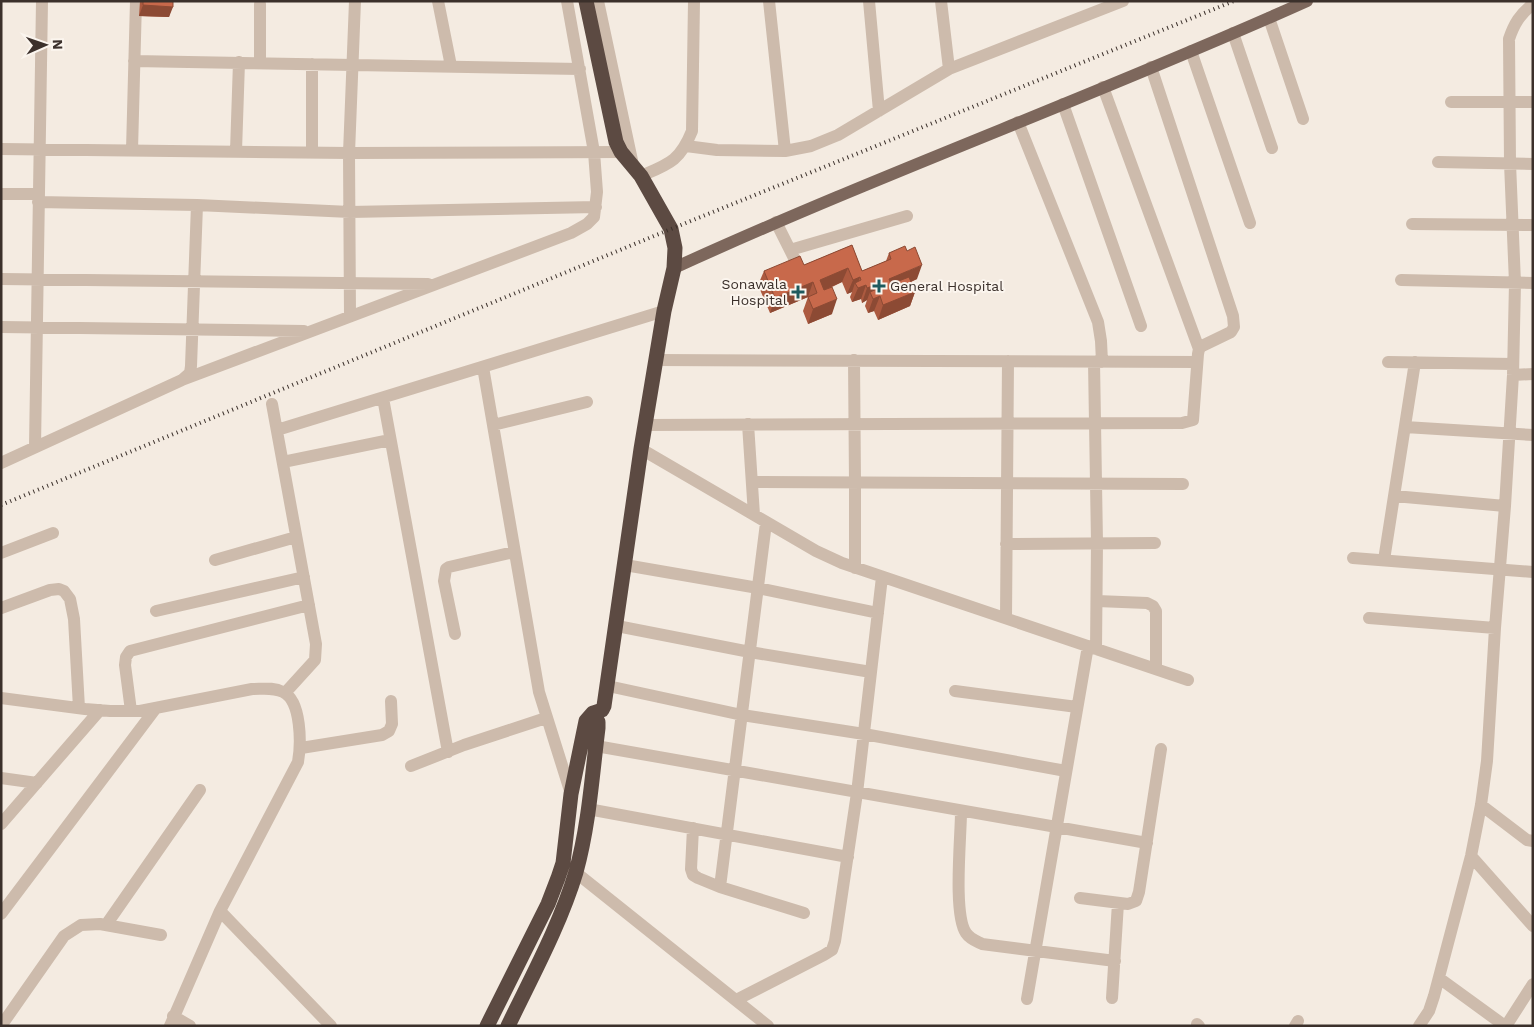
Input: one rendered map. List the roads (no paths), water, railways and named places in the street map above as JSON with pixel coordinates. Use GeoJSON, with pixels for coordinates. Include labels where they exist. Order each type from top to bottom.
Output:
{"type":"FeatureCollection","features":[{"type":"Feature","properties":{"kind":"highway"},"geometry":{"type":"LineString","coordinates":[[487,1026],[548,904],[563,863],[572,794],[586,721],[593,713],[602,710],[604,706],[641,449],[664,311],[674,268],[675,248],[671,229],[637,170],[621,152],[616,142],[586,1]]}},
{"type":"Feature","properties":{"kind":"highway"},"geometry":{"type":"LineString","coordinates":[[508,1026],[560,916],[576,872],[584,840],[596,746],[598,722],[593,713]]}},
{"type":"Feature","properties":{"kind":"main road"},"geometry":{"type":"LineString","coordinates":[[674,268],[776,222],[1307,1]]}},
{"type":"Feature","properties":{"kind":"street"},"geometry":{"type":"LineString","coordinates":[[35,447],[42,1]]}},
{"type":"Feature","properties":{"kind":"street"},"geometry":{"type":"LineString","coordinates":[[132,150],[136,1]]}},
{"type":"Feature","properties":{"kind":"street"},"geometry":{"type":"LineString","coordinates":[[350,316],[349,153],[355,1]]}},
{"type":"Feature","properties":{"kind":"street"},"geometry":{"type":"LineString","coordinates":[[438,1],[451,66]]}},
{"type":"Feature","properties":{"kind":"street"},"geometry":{"type":"LineString","coordinates":[[1,462],[182,380],[571,233],[587,224],[594,217],[596,207],[596,174],[594,152],[567,1]]}},
{"type":"Feature","properties":{"kind":"street"},"geometry":{"type":"LineString","coordinates":[[598,1],[637,170],[666,165],[679,155],[686,146],[692,131],[694,1]]}},
{"type":"Feature","properties":{"kind":"street"},"geometry":{"type":"LineString","coordinates":[[769,1],[785,151]]}},
{"type":"Feature","properties":{"kind":"street"},"geometry":{"type":"LineString","coordinates":[[869,1],[879,111]]}},
{"type":"Feature","properties":{"kind":"street"},"geometry":{"type":"LineString","coordinates":[[941,1],[949,69]]}},
{"type":"Feature","properties":{"kind":"street"},"geometry":{"type":"LineString","coordinates":[[686,146],[717,150],[785,151],[811,146],[838,136],[949,69],[1123,1]]}},
{"type":"Feature","properties":{"kind":"street"},"geometry":{"type":"LineString","coordinates":[[260,4],[260,63]]}},
{"type":"Feature","properties":{"kind":"street"},"geometry":{"type":"LineString","coordinates":[[1419,1026],[1429,1011],[1471,856],[1487,761],[1513,370],[1515,283],[1510,163],[1509,39],[1513,25],[1521,14],[1533,4]]}},
{"type":"Feature","properties":{"kind":"street"},"geometry":{"type":"LineString","coordinates":[[1269,18],[1303,119]]}},
{"type":"Feature","properties":{"kind":"street"},"geometry":{"type":"LineString","coordinates":[[1233,33],[1272,148]]}},
{"type":"Feature","properties":{"kind":"street"},"geometry":{"type":"LineString","coordinates":[[1191,50],[1250,223]]}},
{"type":"Feature","properties":{"kind":"street"},"geometry":{"type":"LineString","coordinates":[[134,60],[580,69]]}},
{"type":"Feature","properties":{"kind":"street"},"geometry":{"type":"LineString","coordinates":[[236,152],[239,62]]}},
{"type":"Feature","properties":{"kind":"street"},"geometry":{"type":"LineString","coordinates":[[312,64],[312,152]]}},
{"type":"Feature","properties":{"kind":"street"},"geometry":{"type":"LineString","coordinates":[[1150,67],[1234,316],[1234,327],[1230,332],[1199,349]]}},
{"type":"Feature","properties":{"kind":"street"},"geometry":{"type":"LineString","coordinates":[[645,425],[1182,423],[1193,420],[1199,349],[1104,87]]}},
{"type":"Feature","properties":{"kind":"street"},"geometry":{"type":"LineString","coordinates":[[1451,102],[1533,102]]}},
{"type":"Feature","properties":{"kind":"street"},"geometry":{"type":"LineString","coordinates":[[1063,104],[1141,326]]}},
{"type":"Feature","properties":{"kind":"street"},"geometry":{"type":"LineString","coordinates":[[1018,122],[1098,322],[1101,341],[1095,423],[1097,601],[1092,647],[1077,707],[1027,999]]}},
{"type":"Feature","properties":{"kind":"street"},"geometry":{"type":"LineString","coordinates":[[1,149],[349,153],[621,152]]}},
{"type":"Feature","properties":{"kind":"street"},"geometry":{"type":"LineString","coordinates":[[1438,162],[1533,164]]}},
{"type":"Feature","properties":{"kind":"street"},"geometry":{"type":"LineString","coordinates":[[1,194],[38,198],[350,212],[596,207]]}},
{"type":"Feature","properties":{"kind":"street"},"geometry":{"type":"LineString","coordinates":[[182,380],[190,373],[192,366],[197,205]]}},
{"type":"Feature","properties":{"kind":"street"},"geometry":{"type":"LineString","coordinates":[[790,250],[907,216]]}},
{"type":"Feature","properties":{"kind":"street"},"geometry":{"type":"LineString","coordinates":[[776,222],[800,268]]}},
{"type":"Feature","properties":{"kind":"street"},"geometry":{"type":"LineString","coordinates":[[1412,224],[1533,225]]}},
{"type":"Feature","properties":{"kind":"street"},"geometry":{"type":"LineString","coordinates":[[1,278],[436,284]]}},
{"type":"Feature","properties":{"kind":"street"},"geometry":{"type":"LineString","coordinates":[[1401,280],[1533,283]]}},
{"type":"Feature","properties":{"kind":"street"},"geometry":{"type":"LineString","coordinates":[[277,430],[664,311]]}},
{"type":"Feature","properties":{"kind":"street"},"geometry":{"type":"LineString","coordinates":[[1,327],[311,331]]}},
{"type":"Feature","properties":{"kind":"street"},"geometry":{"type":"LineString","coordinates":[[656,360],[1197,362]]}},
{"type":"Feature","properties":{"kind":"street"},"geometry":{"type":"LineString","coordinates":[[854,360],[855,568]]}},
{"type":"Feature","properties":{"kind":"street"},"geometry":{"type":"LineString","coordinates":[[1006,618],[1008,361]]}},
{"type":"Feature","properties":{"kind":"street"},"geometry":{"type":"LineString","coordinates":[[1388,362],[1415,362],[1513,370],[1533,374]]}},
{"type":"Feature","properties":{"kind":"street"},"geometry":{"type":"LineString","coordinates":[[1384,560],[1415,362]]}},
{"type":"Feature","properties":{"kind":"street"},"geometry":{"type":"LineString","coordinates":[[483,367],[538,692],[572,794]]}},
{"type":"Feature","properties":{"kind":"street"},"geometry":{"type":"LineString","coordinates":[[383,398],[448,752]]}},
{"type":"Feature","properties":{"kind":"street"},"geometry":{"type":"LineString","coordinates":[[493,425],[587,402]]}},
{"type":"Feature","properties":{"kind":"street"},"geometry":{"type":"LineString","coordinates":[[272,404],[316,644],[315,660],[285,693]]}},
{"type":"Feature","properties":{"kind":"street"},"geometry":{"type":"LineString","coordinates":[[748,424],[754,515]]}},
{"type":"Feature","properties":{"kind":"street"},"geometry":{"type":"LineString","coordinates":[[1405,427],[1533,435]]}},
{"type":"Feature","properties":{"kind":"street"},"geometry":{"type":"LineString","coordinates":[[283,462],[390,440]]}},
{"type":"Feature","properties":{"kind":"street"},"geometry":{"type":"LineString","coordinates":[[641,449],[816,551],[855,568],[1188,680]]}},
{"type":"Feature","properties":{"kind":"street"},"geometry":{"type":"LineString","coordinates":[[752,482],[1183,484]]}},
{"type":"Feature","properties":{"kind":"street"},"geometry":{"type":"LineString","coordinates":[[1394,496],[1505,506]]}},
{"type":"Feature","properties":{"kind":"street"},"geometry":{"type":"LineString","coordinates":[[720,887],[766,523]]}},
{"type":"Feature","properties":{"kind":"street"},"geometry":{"type":"LineString","coordinates":[[1,553],[53,533]]}},
{"type":"Feature","properties":{"kind":"street"},"geometry":{"type":"LineString","coordinates":[[215,560],[296,537]]}},
{"type":"Feature","properties":{"kind":"street"},"geometry":{"type":"LineString","coordinates":[[1006,544],[1155,543]]}},
{"type":"Feature","properties":{"kind":"street"},"geometry":{"type":"LineString","coordinates":[[455,634],[444,581],[446,569],[514,552]]}},
{"type":"Feature","properties":{"kind":"street"},"geometry":{"type":"LineString","coordinates":[[1354,558],[1533,572]]}},
{"type":"Feature","properties":{"kind":"street"},"geometry":{"type":"LineString","coordinates":[[625,565],[758,588],[878,613]]}},
{"type":"Feature","properties":{"kind":"street"},"geometry":{"type":"LineString","coordinates":[[156,611],[304,576]]}},
{"type":"Feature","properties":{"kind":"street"},"geometry":{"type":"LineString","coordinates":[[736,1000],[832,950],[835,941],[857,793],[882,577]]}},
{"type":"Feature","properties":{"kind":"street"},"geometry":{"type":"LineString","coordinates":[[2,606],[50,590],[59,588],[64,591],[70,599],[74,619],[79,708]]}},
{"type":"Feature","properties":{"kind":"street"},"geometry":{"type":"LineString","coordinates":[[1097,601],[1147,603],[1153,606],[1156,611],[1156,669]]}},
{"type":"Feature","properties":{"kind":"street"},"geometry":{"type":"LineString","coordinates":[[131,711],[125,665],[126,656],[130,651],[309,605]]}},
{"type":"Feature","properties":{"kind":"street"},"geometry":{"type":"LineString","coordinates":[[1369,618],[1495,628]]}},
{"type":"Feature","properties":{"kind":"street"},"geometry":{"type":"LineString","coordinates":[[616,626],[750,652],[871,672]]}},
{"type":"Feature","properties":{"kind":"street"},"geometry":{"type":"LineString","coordinates":[[608,686],[742,715],[864,734],[1066,772]]}},
{"type":"Feature","properties":{"kind":"street"},"geometry":{"type":"LineString","coordinates":[[1,698],[79,708],[131,711],[140,711],[252,689],[270,688],[285,693],[291,700],[300,728],[301,748],[298,762],[220,911],[172,1021],[190,1026]]}},
{"type":"Feature","properties":{"kind":"street"},"geometry":{"type":"LineString","coordinates":[[955,690],[1077,707]]}},
{"type":"Feature","properties":{"kind":"street"},"geometry":{"type":"LineString","coordinates":[[301,748],[382,735],[389,731],[392,724],[391,701]]}},
{"type":"Feature","properties":{"kind":"street"},"geometry":{"type":"LineString","coordinates":[[1,914],[156,708]]}},
{"type":"Feature","properties":{"kind":"street"},"geometry":{"type":"LineString","coordinates":[[1,824],[100,710]]}},
{"type":"Feature","properties":{"kind":"street"},"geometry":{"type":"LineString","coordinates":[[411,766],[464,745],[546,718]]}},
{"type":"Feature","properties":{"kind":"street"},"geometry":{"type":"LineString","coordinates":[[596,746],[1146,844]]}},
{"type":"Feature","properties":{"kind":"street"},"geometry":{"type":"LineString","coordinates":[[1080,898],[1128,904],[1136,901],[1161,749]]}},
{"type":"Feature","properties":{"kind":"street"},"geometry":{"type":"LineString","coordinates":[[1,778],[37,783]]}},
{"type":"Feature","properties":{"kind":"street"},"geometry":{"type":"LineString","coordinates":[[106,925],[200,790]]}},
{"type":"Feature","properties":{"kind":"street"},"geometry":{"type":"LineString","coordinates":[[1481,805],[1527,840],[1533,841]]}},
{"type":"Feature","properties":{"kind":"street"},"geometry":{"type":"LineString","coordinates":[[588,809],[848,857]]}},
{"type":"Feature","properties":{"kind":"street"},"geometry":{"type":"LineString","coordinates":[[962,812],[959,903],[961,920],[966,932],[974,941],[982,944],[1115,961]]}},
{"type":"Feature","properties":{"kind":"street"},"geometry":{"type":"LineString","coordinates":[[693,828],[691,869],[693,875],[720,887],[804,913]]}},
{"type":"Feature","properties":{"kind":"street"},"geometry":{"type":"LineString","coordinates":[[1471,856],[1533,926]]}},
{"type":"Feature","properties":{"kind":"street"},"geometry":{"type":"LineString","coordinates":[[563,863],[768,1026]]}},
{"type":"Feature","properties":{"kind":"street"},"geometry":{"type":"LineString","coordinates":[[1112,998],[1118,902]]}},
{"type":"Feature","properties":{"kind":"street"},"geometry":{"type":"LineString","coordinates":[[220,911],[331,1026]]}},
{"type":"Feature","properties":{"kind":"street"},"geometry":{"type":"LineString","coordinates":[[2,1026],[64,936],[81,925],[100,924],[162,935]]}},
{"type":"Feature","properties":{"kind":"street"},"geometry":{"type":"LineString","coordinates":[[1438,978],[1506,1026],[1533,984]]}},
{"type":"Feature","properties":{"kind":"railway"},"geometry":{"type":"LineString","coordinates":[[1,505],[671,229],[1234,1]]}},
{"type":"Feature","properties":{"kind":"place","name":"General Hospital"},"geometry":{"type":"Point","coordinates":[879,286]}},
{"type":"Feature","properties":{"kind":"place","name":"Sonawala Hospital"},"geometry":{"type":"Point","coordinates":[798,292]}}]}
